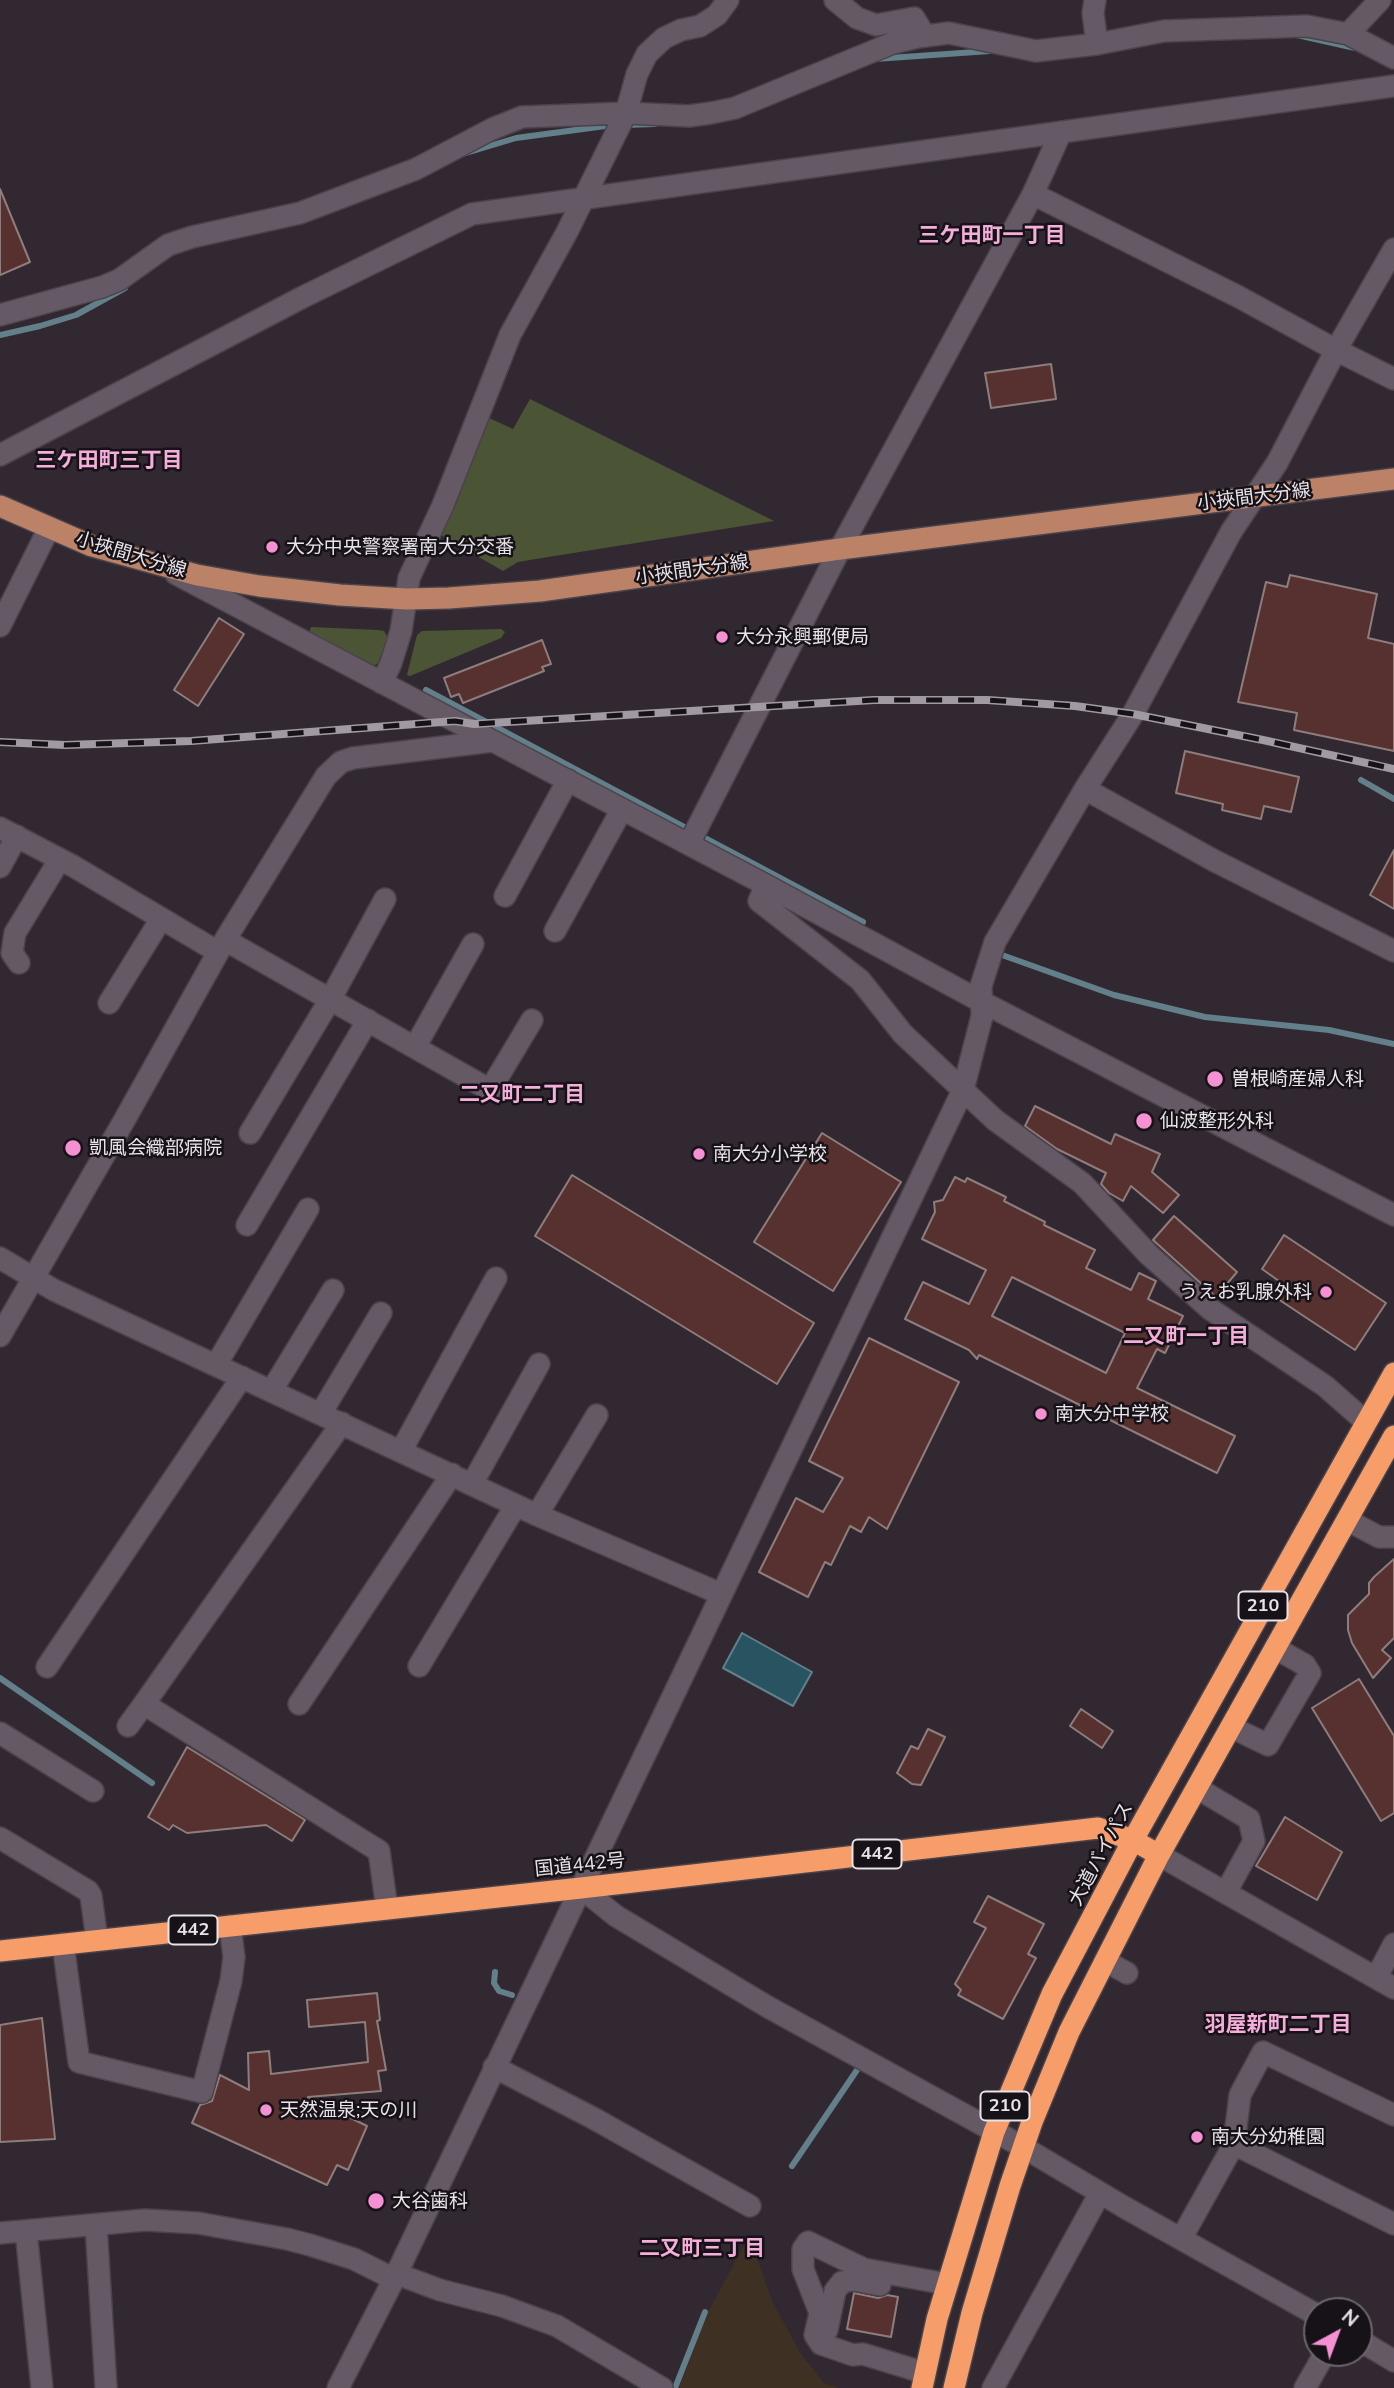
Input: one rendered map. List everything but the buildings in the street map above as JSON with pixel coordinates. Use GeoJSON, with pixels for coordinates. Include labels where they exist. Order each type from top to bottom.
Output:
{"type":"FeatureCollection","features":[{"type":"Feature","properties":{"kind":"highway","name":"大道バイパス"},"geometry":{"type":"LineString","coordinates":[[924,2380],[937,2319],[994,2132],[1052,1994],[1133,1840],[1394,1373]]}},
{"type":"Feature","properties":{"kind":"highway","name":"210"},"geometry":{"type":"LineString","coordinates":[[954,2388],[989,2253],[1023,2147],[1069,2032],[1159,1855],[1347,1520],[1392,1447]]}},
{"type":"Feature","properties":{"kind":"highway","name":"国道442号"},"geometry":{"type":"LineString","coordinates":[[0,1951],[1098,1828],[1133,1840],[1159,1855]]}},
{"type":"Feature","properties":{"kind":"main road","name":"小挾間大分線"},"geometry":{"type":"LineString","coordinates":[[0,506],[92,546],[163,567],[259,586],[407,599],[493,596],[540,591],[840,549],[1394,479]]}},
{"type":"Feature","properties":{"kind":"street"},"geometry":{"type":"LineString","coordinates":[[382,683],[401,631],[409,578],[443,505],[510,335],[626,113],[637,74],[647,54],[664,37],[700,26],[710,20],[729,0]]}},
{"type":"Feature","properties":{"kind":"street"},"geometry":{"type":"LineString","coordinates":[[835,0],[857,18],[876,25],[914,18],[925,36]]}},
{"type":"Feature","properties":{"kind":"street"},"geometry":{"type":"LineString","coordinates":[[1095,0],[1093,13],[1097,44]]}},
{"type":"Feature","properties":{"kind":"street"},"geometry":{"type":"LineString","coordinates":[[1348,34],[1380,0]]}},
{"type":"Feature","properties":{"kind":"street"},"geometry":{"type":"LineString","coordinates":[[0,316],[119,280],[168,245],[313,208],[416,169],[492,129],[522,117],[626,113],[689,116],[735,108],[893,43],[925,36],[949,33],[1037,51],[1056,51],[1176,30],[1307,26],[1348,34],[1394,58]]}},
{"type":"Feature","properties":{"kind":"street"},"geometry":{"type":"LineString","coordinates":[[0,455],[303,297],[472,214],[1394,86]]}},
{"type":"Feature","properties":{"kind":"street"},"geometry":{"type":"LineString","coordinates":[[689,844],[840,549],[1033,194],[1061,132]]}},
{"type":"Feature","properties":{"kind":"street"},"geometry":{"type":"LineString","coordinates":[[1033,194],[1239,296],[1394,379]]}},
{"type":"Feature","properties":{"kind":"street"},"geometry":{"type":"LineString","coordinates":[[338,2388],[396,2276],[962,1090],[982,1016],[981,986],[995,942],[1085,789],[1133,714],[1231,532],[1277,463],[1336,350],[1394,250]]}},
{"type":"Feature","properties":{"kind":"street"},"geometry":{"type":"LineString","coordinates":[[0,626],[49,528]]}},
{"type":"Feature","properties":{"kind":"street"},"geometry":{"type":"LineString","coordinates":[[163,567],[982,1002],[1394,1215]]}},
{"type":"Feature","properties":{"kind":"street"},"geometry":{"type":"LineString","coordinates":[[0,1336],[221,946],[326,776],[341,762],[354,758],[493,741]]}},
{"type":"Feature","properties":{"kind":"street"},"geometry":{"type":"LineString","coordinates":[[505,896],[568,780]]}},
{"type":"Feature","properties":{"kind":"street"},"geometry":{"type":"LineString","coordinates":[[1085,789],[1213,860],[1394,951]]}},
{"type":"Feature","properties":{"kind":"street"},"geometry":{"type":"LineString","coordinates":[[555,931],[622,809]]}},
{"type":"Feature","properties":{"kind":"street"},"geometry":{"type":"LineString","coordinates":[[0,867],[8,832],[60,859],[161,919],[331,998],[490,1090],[532,1020]]}},
{"type":"Feature","properties":{"kind":"street"},"geometry":{"type":"LineString","coordinates":[[19,963],[12,953],[15,933],[60,859]]}},
{"type":"Feature","properties":{"kind":"street"},"geometry":{"type":"LineString","coordinates":[[766,885],[759,901],[860,980],[903,1034],[962,1090],[1013,1135],[1082,1183],[1149,1255],[1210,1309],[1325,1385],[1366,1422]]}},
{"type":"Feature","properties":{"kind":"street"},"geometry":{"type":"LineString","coordinates":[[250,1133],[331,998],[385,899]]}},
{"type":"Feature","properties":{"kind":"street"},"geometry":{"type":"LineString","coordinates":[[109,1003],[161,919]]}},
{"type":"Feature","properties":{"kind":"street"},"geometry":{"type":"LineString","coordinates":[[415,1047],[473,944]]}},
{"type":"Feature","properties":{"kind":"street"},"geometry":{"type":"LineString","coordinates":[[247,1225],[368,1020]]}},
{"type":"Feature","properties":{"kind":"street"},"geometry":{"type":"LineString","coordinates":[[216,1365],[308,1209]]}},
{"type":"Feature","properties":{"kind":"street"},"geometry":{"type":"LineString","coordinates":[[0,1258],[32,1278],[537,1515],[720,1594]]}},
{"type":"Feature","properties":{"kind":"street"},"geometry":{"type":"LineString","coordinates":[[401,1451],[496,1278]]}},
{"type":"Feature","properties":{"kind":"street"},"geometry":{"type":"LineString","coordinates":[[272,1391],[333,1290]]}},
{"type":"Feature","properties":{"kind":"street"},"geometry":{"type":"LineString","coordinates":[[321,1413],[381,1313]]}},
{"type":"Feature","properties":{"kind":"street"},"geometry":{"type":"LineString","coordinates":[[472,1484],[539,1364]]}},
{"type":"Feature","properties":{"kind":"street"},"geometry":{"type":"LineString","coordinates":[[47,1667],[242,1377]]}},
{"type":"Feature","properties":{"kind":"street"},"geometry":{"type":"LineString","coordinates":[[537,1515],[597,1415]]}},
{"type":"Feature","properties":{"kind":"street"},"geometry":{"type":"LineString","coordinates":[[128,1726],[342,1423]]}},
{"type":"Feature","properties":{"kind":"street"},"geometry":{"type":"LineString","coordinates":[[299,1704],[452,1474]]}},
{"type":"Feature","properties":{"kind":"street"},"geometry":{"type":"LineString","coordinates":[[419,1666],[516,1505]]}},
{"type":"Feature","properties":{"kind":"street"},"geometry":{"type":"LineString","coordinates":[[1347,1520],[1379,1537],[1394,1537]]}},
{"type":"Feature","properties":{"kind":"street"},"geometry":{"type":"LineString","coordinates":[[1231,1727],[1268,1745],[1310,1673],[1305,1665],[1275,1648]]}},
{"type":"Feature","properties":{"kind":"street"},"geometry":{"type":"LineString","coordinates":[[144,1704],[379,1851],[387,1909]]}},
{"type":"Feature","properties":{"kind":"street"},"geometry":{"type":"LineString","coordinates":[[0,1732],[93,1791]]}},
{"type":"Feature","properties":{"kind":"street"},"geometry":{"type":"LineString","coordinates":[[1197,1788],[1249,1819],[1254,1841],[1226,1892]]}},
{"type":"Feature","properties":{"kind":"street"},"geometry":{"type":"LineString","coordinates":[[0,1838],[88,1891],[97,1940]]}},
{"type":"Feature","properties":{"kind":"street"},"geometry":{"type":"LineString","coordinates":[[1159,1855],[1385,1983],[1394,1944]]}},
{"type":"Feature","properties":{"kind":"street"},"geometry":{"type":"LineString","coordinates":[[581,1888],[616,1916],[768,2007],[1023,2147],[1303,2307]]}},
{"type":"Feature","properties":{"kind":"street"},"geometry":{"type":"LineString","coordinates":[[63,1944],[79,2062],[202,2092],[231,1980],[233,1957],[230,1926]]}},
{"type":"Feature","properties":{"kind":"street"},"geometry":{"type":"LineString","coordinates":[[1105,1961],[1127,1973]]}},
{"type":"Feature","properties":{"kind":"street"},"geometry":{"type":"LineString","coordinates":[[1181,2239],[1234,2144],[1240,2095],[1264,2052],[1394,2115]]}},
{"type":"Feature","properties":{"kind":"street"},"geometry":{"type":"LineString","coordinates":[[494,2067],[593,2118],[750,2206]]}},
{"type":"Feature","properties":{"kind":"street"},"geometry":{"type":"LineString","coordinates":[[1234,2144],[1394,2224]]}},
{"type":"Feature","properties":{"kind":"street"},"geometry":{"type":"LineString","coordinates":[[993,2388],[1100,2193]]}},
{"type":"Feature","properties":{"kind":"street"},"geometry":{"type":"LineString","coordinates":[[0,2233],[154,2220],[217,2225],[287,2239],[324,2249],[440,2290],[502,2306],[557,2326],[662,2388]]}},
{"type":"Feature","properties":{"kind":"street"},"geometry":{"type":"LineString","coordinates":[[96,2225],[106,2388]]}},
{"type":"Feature","properties":{"kind":"street"},"geometry":{"type":"LineString","coordinates":[[26,2231],[42,2388]]}},
{"type":"Feature","properties":{"kind":"street"},"geometry":{"type":"LineString","coordinates":[[863,2354],[853,2355],[821,2344],[815,2334],[820,2313],[803,2269],[803,2249],[808,2242],[864,2269],[947,2284]]}},
{"type":"Feature","properties":{"kind":"street"},"geometry":{"type":"LineString","coordinates":[[909,2277],[902,2284],[892,2287],[854,2280],[842,2282],[835,2291],[827,2330],[834,2338],[856,2347],[863,2354],[924,2380]]}},
{"type":"Feature","properties":{"kind":"street"},"geometry":{"type":"LineString","coordinates":[[1373,2348],[1394,2361]]}},
{"type":"Feature","properties":{"kind":"street"},"geometry":{"type":"LineString","coordinates":[[1305,2388],[1317,2367]]}},
{"type":"Feature","properties":{"kind":"shaded area"},"geometry":{"type":"Polygon","coordinates":[[[749,2236],[773,2303],[801,2354],[824,2383],[839,2388],[679,2388],[708,2312],[749,2236]]]}},
{"type":"Feature","properties":{"kind":"green space"},"geometry":{"type":"Polygon","coordinates":[[[530,399],[774,521],[518,562],[503,571],[437,533],[487,417],[513,429],[530,399]]]}},
{"type":"Feature","properties":{"kind":"green space"},"geometry":{"type":"Polygon","coordinates":[[[311,627],[378,630],[384,631],[388,638],[378,663],[372,667],[309,633],[311,627]]]}},
{"type":"Feature","properties":{"kind":"green space"},"geometry":{"type":"Polygon","coordinates":[[[501,629],[505,632],[501,638],[407,675],[417,635],[422,631],[501,629]]]}},
{"type":"Feature","properties":{"kind":"water"},"geometry":{"type":"Polygon","coordinates":[[[742,1633],[812,1672],[793,1706],[723,1668],[742,1633]]]}},
{"type":"Feature","properties":{"kind":"waterway"},"geometry":{"type":"LineString","coordinates":[[1297,35],[1355,48]]}},
{"type":"Feature","properties":{"kind":"waterway"},"geometry":{"type":"LineString","coordinates":[[875,59],[990,51]]}},
{"type":"Feature","properties":{"kind":"waterway"},"geometry":{"type":"LineString","coordinates":[[624,125],[655,124]]}},
{"type":"Feature","properties":{"kind":"waterway"},"geometry":{"type":"LineString","coordinates":[[466,153],[516,138],[613,125]]}},
{"type":"Feature","properties":{"kind":"waterway"},"geometry":{"type":"LineString","coordinates":[[0,335],[76,315],[125,288]]}},
{"type":"Feature","properties":{"kind":"waterway"},"geometry":{"type":"LineString","coordinates":[[426,690],[863,922]]}},
{"type":"Feature","properties":{"kind":"waterway"},"geometry":{"type":"LineString","coordinates":[[1361,780],[1394,799]]}},
{"type":"Feature","properties":{"kind":"waterway"},"geometry":{"type":"LineString","coordinates":[[1002,955],[1114,995],[1205,1017],[1329,1030],[1394,1044]]}},
{"type":"Feature","properties":{"kind":"waterway"},"geometry":{"type":"LineString","coordinates":[[0,1678],[152,1783]]}},
{"type":"Feature","properties":{"kind":"waterway"},"geometry":{"type":"LineString","coordinates":[[495,1972],[494,1983],[499,1991],[512,1995]]}},
{"type":"Feature","properties":{"kind":"waterway"},"geometry":{"type":"LineString","coordinates":[[792,2166],[857,2070]]}},
{"type":"Feature","properties":{"kind":"waterway"},"geometry":{"type":"LineString","coordinates":[[675,2388],[705,2312]]}},
{"type":"Feature","properties":{"kind":"railway"},"geometry":{"type":"LineString","coordinates":[[0,742],[65,745],[191,741],[455,721],[474,724],[874,700],[987,700],[1075,706],[1133,714],[1394,769]]}},
{"type":"Feature","properties":{"kind":"place","name":"大分中央警察署南大分交番"},"geometry":{"type":"Point","coordinates":[272,547]}},
{"type":"Feature","properties":{"kind":"place","name":"大分永興郵便局"},"geometry":{"type":"Point","coordinates":[722,637]}},
{"type":"Feature","properties":{"kind":"place","name":"曽根崎産婦人科"},"geometry":{"type":"Point","coordinates":[1215,1079]}},
{"type":"Feature","properties":{"kind":"place","name":"仙波整形外科"},"geometry":{"type":"Point","coordinates":[1144,1121]}},
{"type":"Feature","properties":{"kind":"place","name":"凱風会織部病院"},"geometry":{"type":"Point","coordinates":[73,1148]}},
{"type":"Feature","properties":{"kind":"place","name":"南大分小学校"},"geometry":{"type":"Point","coordinates":[699,1154]}},
{"type":"Feature","properties":{"kind":"place","name":"うえお乳腺外科"},"geometry":{"type":"Point","coordinates":[1326,1292]}},
{"type":"Feature","properties":{"kind":"place","name":"南大分中学校"},"geometry":{"type":"Point","coordinates":[1041,1414]}},
{"type":"Feature","properties":{"kind":"place","name":"天然温泉;天の川"},"geometry":{"type":"Point","coordinates":[266,2110]}},
{"type":"Feature","properties":{"kind":"place","name":"南大分幼稚園"},"geometry":{"type":"Point","coordinates":[1197,2137]}},
{"type":"Feature","properties":{"kind":"place","name":"大谷歯科"},"geometry":{"type":"Point","coordinates":[376,2201]}},
{"type":"Feature","properties":{"kind":"district","name":"三ケ田町一丁目"},"geometry":{"type":"Point","coordinates":[992,236]}},
{"type":"Feature","properties":{"kind":"district","name":"三ケ田町三丁目"},"geometry":{"type":"Point","coordinates":[109,461]}},
{"type":"Feature","properties":{"kind":"district","name":"二又町二丁目"},"geometry":{"type":"Point","coordinates":[522,1095]}},
{"type":"Feature","properties":{"kind":"district","name":"二又町一丁目"},"geometry":{"type":"Point","coordinates":[1186,1337]}},
{"type":"Feature","properties":{"kind":"district","name":"羽屋新町二丁目"},"geometry":{"type":"Point","coordinates":[1278,2025]}},
{"type":"Feature","properties":{"kind":"district","name":"二又町三丁目"},"geometry":{"type":"Point","coordinates":[702,2249]}}]}
